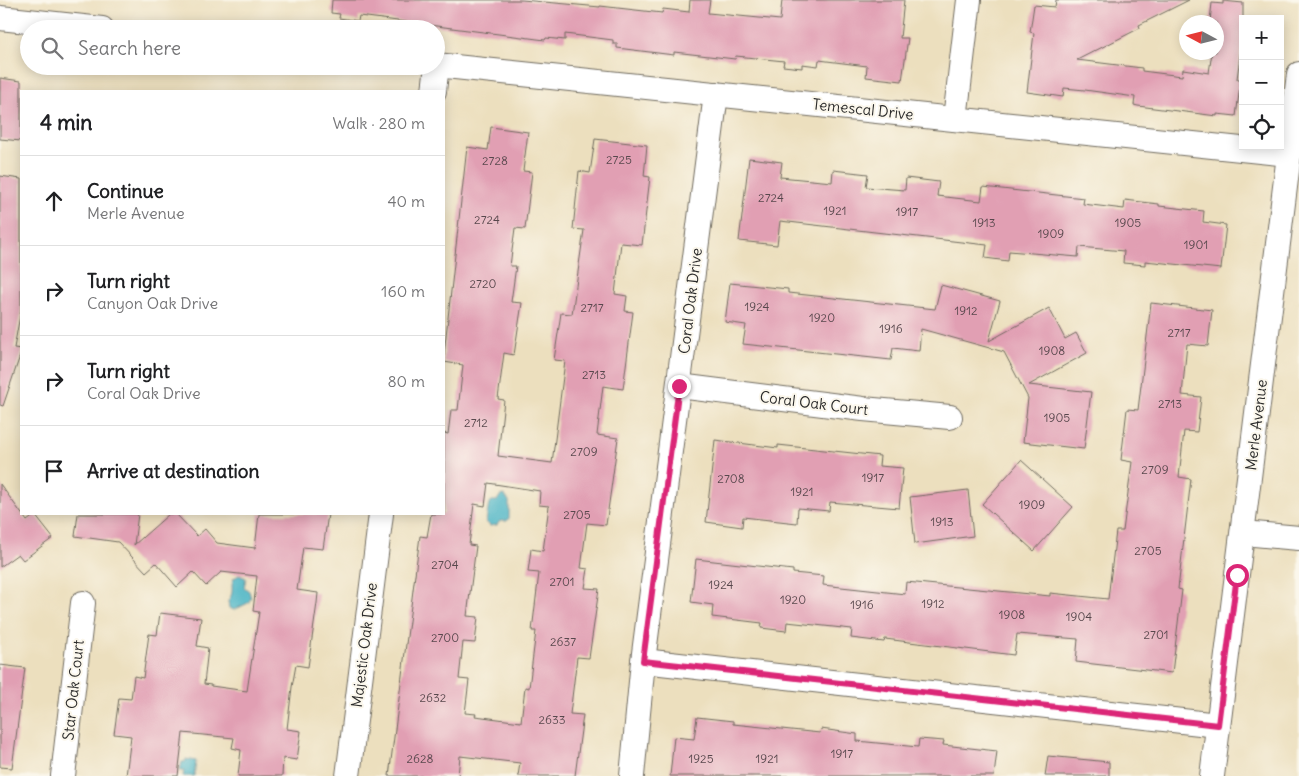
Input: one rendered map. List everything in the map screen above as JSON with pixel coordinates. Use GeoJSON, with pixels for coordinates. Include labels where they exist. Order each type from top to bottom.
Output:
{"type":"FeatureCollection","features":[{"type":"Feature","properties":{"kind":"street"},"geometry":{"type":"LineString","coordinates":[[954,119],[969,0]]}},
{"type":"Feature","properties":{"kind":"street"},"geometry":{"type":"LineString","coordinates":[[0,18],[20,20]]}},
{"type":"Feature","properties":{"kind":"street","name":"Temescal Drive"},"geometry":{"type":"LineString","coordinates":[[445,66],[1289,154]]}},
{"type":"Feature","properties":{"kind":"street","name":"Merle Avenue"},"geometry":{"type":"LineString","coordinates":[[1212,776],[1299,74]]}},
{"type":"Feature","properties":{"kind":"street"},"geometry":{"type":"LineString","coordinates":[[434,90],[436,75]]}},
{"type":"Feature","properties":{"kind":"street","name":"Coral Oak Drive"},"geometry":{"type":"LineString","coordinates":[[632,776],[643,661],[716,94]]}},
{"type":"Feature","properties":{"kind":"street","name":"Coral Oak Court"},"geometry":{"type":"LineString","coordinates":[[679,386],[863,409],[950,417]]}},
{"type":"Feature","properties":{"kind":"street","name":"Majestic Oak Drive"},"geometry":{"type":"LineString","coordinates":[[348,776],[381,515]]}},
{"type":"Feature","properties":{"kind":"street"},"geometry":{"type":"LineString","coordinates":[[1243,533],[1299,538]]}},
{"type":"Feature","properties":{"kind":"street","name":"Star Oak Court"},"geometry":{"type":"LineString","coordinates":[[63,776],[82,603]]}},
{"type":"Feature","properties":{"kind":"street"},"geometry":{"type":"LineString","coordinates":[[643,661],[1218,725]]}},
{"type":"Feature","properties":{"kind":"water"},"geometry":{"type":"Polygon","coordinates":[[[504,495],[509,501],[509,518],[507,521],[500,521],[497,525],[490,526],[486,522],[489,503],[497,501],[500,496],[504,495]]]}},
{"type":"Feature","properties":{"kind":"water"},"geometry":{"type":"Polygon","coordinates":[[[239,575],[246,578],[244,587],[249,591],[251,598],[248,603],[234,610],[229,608],[228,601],[232,594],[234,578],[239,575]]]}},
{"type":"Feature","properties":{"kind":"water"},"geometry":{"type":"Polygon","coordinates":[[[186,759],[196,761],[194,776],[183,776],[184,771],[180,771],[182,762],[185,762],[186,759]]]}},
{"type":"Feature","properties":{"kind":"building"},"geometry":{"type":"Polygon","coordinates":[[[332,0],[522,0],[662,13],[663,9],[689,12],[690,0],[710,0],[708,13],[780,20],[782,0],[904,0],[900,38],[908,38],[902,81],[866,77],[867,66],[819,60],[818,66],[802,64],[802,68],[783,66],[784,61],[736,56],[735,59],[674,52],[674,55],[617,48],[617,44],[613,44],[613,40],[565,34],[565,40],[546,38],[545,40],[445,27],[445,20],[390,20],[359,16],[358,20],[352,20],[339,18],[340,14],[331,13],[332,0]]]}},
{"type":"Feature","properties":{"kind":"building"},"geometry":{"type":"Polygon","coordinates":[[[1056,0],[1189,0],[1139,25],[1140,28],[1077,60],[1142,68],[1142,71],[1182,76],[1183,69],[1209,73],[1211,60],[1224,60],[1224,15],[1211,15],[1212,3],[1223,4],[1223,1],[1243,3],[1243,15],[1239,15],[1239,64],[1237,79],[1239,79],[1239,94],[1236,116],[1217,114],[1217,116],[1138,106],[1134,105],[1135,97],[1085,90],[1064,88],[1063,97],[1027,92],[1034,33],[1030,32],[1034,5],[1055,7],[1056,0]]]}},
{"type":"Feature","properties":{"kind":"building"},"geometry":{"type":"Polygon","coordinates":[[[0,78],[21,81],[20,141],[0,139],[0,78]]]}},
{"type":"Feature","properties":{"kind":"building"},"geometry":{"type":"Polygon","coordinates":[[[491,127],[528,132],[523,171],[532,172],[525,229],[515,228],[510,266],[516,266],[511,302],[522,303],[514,355],[504,353],[498,399],[504,400],[498,456],[552,463],[565,361],[554,360],[561,313],[572,314],[584,230],[573,229],[579,171],[590,173],[595,139],[647,145],[644,176],[650,177],[642,245],[621,243],[615,294],[627,296],[625,311],[633,312],[623,389],[603,386],[597,435],[618,438],[606,525],[587,523],[581,568],[588,569],[585,588],[599,589],[589,658],[577,657],[570,714],[583,715],[575,776],[518,776],[520,763],[460,756],[458,776],[389,776],[420,536],[427,537],[431,515],[445,515],[445,433],[448,434],[451,410],[458,410],[463,365],[445,362],[445,345],[467,147],[488,150],[491,127]],[[488,483],[485,506],[474,504],[469,545],[476,546],[467,616],[478,617],[475,643],[463,642],[459,679],[469,680],[465,713],[521,722],[525,687],[529,688],[536,631],[532,631],[539,573],[528,572],[531,549],[543,551],[549,506],[539,505],[540,491],[488,483]]]}},
{"type":"Feature","properties":{"kind":"building"},"geometry":{"type":"Polygon","coordinates":[[[749,158],[782,162],[780,177],[832,182],[833,170],[868,174],[866,187],[905,190],[906,178],[939,182],[937,196],[981,201],[983,187],[1084,198],[1083,204],[1124,209],[1125,200],[1204,211],[1203,222],[1226,225],[1221,269],[1145,261],[1145,265],[1123,263],[1124,251],[1079,247],[1078,257],[1009,251],[1008,261],[985,258],[987,245],[780,221],[777,245],[739,241],[749,158]]]}},
{"type":"Feature","properties":{"kind":"building"},"geometry":{"type":"Polygon","coordinates":[[[0,176],[20,179],[20,315],[14,348],[20,349],[20,356],[3,406],[0,405],[0,176]]]}},
{"type":"Feature","properties":{"kind":"building"},"geometry":{"type":"Polygon","coordinates":[[[730,283],[788,289],[788,293],[935,309],[941,285],[1000,301],[989,341],[1049,308],[1065,339],[1076,333],[1087,353],[1029,385],[1091,392],[1084,449],[1023,442],[1028,398],[1004,352],[921,329],[919,351],[893,348],[891,360],[743,344],[746,325],[725,322],[730,283]]]}},
{"type":"Feature","properties":{"kind":"building"},"geometry":{"type":"Polygon","coordinates":[[[1151,303],[1212,310],[1208,346],[1187,344],[1182,395],[1201,397],[1197,432],[1184,431],[1179,477],[1191,479],[1178,589],[1182,590],[1172,673],[1076,662],[1078,639],[1017,634],[1014,655],[885,639],[884,642],[851,638],[852,629],[787,622],[786,631],[761,628],[762,623],[712,617],[713,605],[691,602],[696,559],[793,570],[793,573],[824,576],[823,585],[905,594],[906,582],[1050,596],[1050,593],[1108,599],[1116,531],[1123,531],[1132,462],[1121,460],[1127,409],[1138,410],[1151,303]]]}},
{"type":"Feature","properties":{"kind":"building"},"geometry":{"type":"Polygon","coordinates":[[[715,440],[778,448],[778,445],[880,456],[879,466],[903,468],[899,508],[830,502],[829,511],[798,508],[797,523],[743,517],[742,527],[706,522],[715,440]]]}},
{"type":"Feature","properties":{"kind":"building"},"geometry":{"type":"Polygon","coordinates":[[[1021,460],[1073,507],[1034,551],[982,504],[1021,460]]]}},
{"type":"Feature","properties":{"kind":"building"},"geometry":{"type":"Polygon","coordinates":[[[0,484],[20,511],[20,515],[23,515],[27,521],[35,515],[53,538],[23,560],[18,554],[0,567],[0,484]]]}},
{"type":"Feature","properties":{"kind":"building"},"geometry":{"type":"Polygon","coordinates":[[[968,490],[973,536],[915,544],[910,497],[968,490]]]}},
{"type":"Feature","properties":{"kind":"building"},"geometry":{"type":"Polygon","coordinates":[[[78,515],[138,515],[134,545],[168,515],[177,515],[197,536],[205,529],[217,543],[255,548],[259,515],[328,515],[323,549],[303,547],[297,590],[318,593],[308,667],[296,665],[292,687],[287,729],[301,731],[297,760],[283,758],[282,776],[238,776],[241,750],[232,748],[234,738],[183,733],[178,776],[126,776],[131,736],[114,734],[119,698],[131,699],[134,676],[143,678],[149,634],[157,635],[160,613],[201,618],[197,646],[208,648],[204,684],[247,691],[259,612],[253,611],[257,576],[221,572],[206,586],[193,572],[177,587],[156,563],[146,572],[118,542],[75,536],[78,515]]]}},
{"type":"Feature","properties":{"kind":"building"},"geometry":{"type":"Polygon","coordinates":[[[0,665],[25,668],[12,768],[0,767],[0,665]]]}},
{"type":"Feature","properties":{"kind":"building"},"geometry":{"type":"Polygon","coordinates":[[[697,717],[733,721],[733,724],[820,733],[821,729],[857,734],[857,741],[918,747],[919,739],[944,741],[943,745],[997,751],[994,776],[670,776],[674,737],[694,739],[697,717]]]}},
{"type":"Feature","properties":{"kind":"building"},"geometry":{"type":"Polygon","coordinates":[[[1048,756],[1109,762],[1109,776],[1045,776],[1048,756]]]}},
{"type":"Feature","properties":{"kind":"route"},"geometry":{"type":"LineString","coordinates":[[679,386],[643,661],[1218,725],[1237,575]]}}]}
